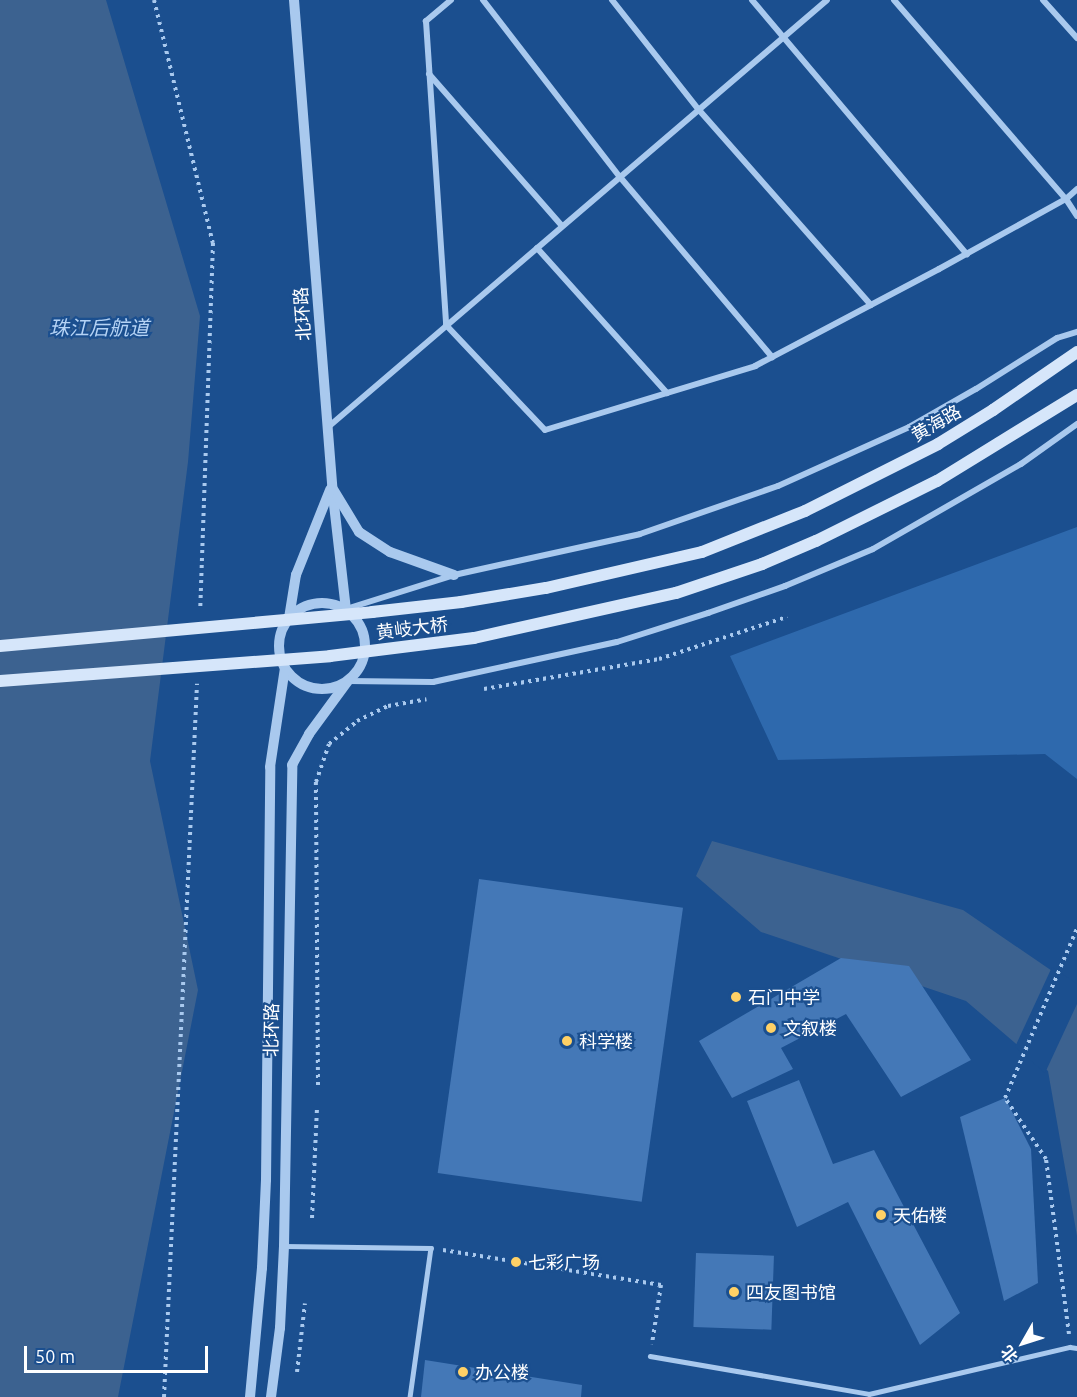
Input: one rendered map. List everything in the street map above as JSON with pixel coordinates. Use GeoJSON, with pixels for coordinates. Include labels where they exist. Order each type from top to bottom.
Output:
{"type":"FeatureCollection","features":[{"type":"Feature","properties":{"kind":"main road","name":"黄海路"},"geometry":{"type":"LineString","coordinates":[[805,511],[939,444],[1002,405],[1077,352]]}},
{"type":"Feature","properties":{"kind":"main road","name":"黄岐大桥"},"geometry":{"type":"LineString","coordinates":[[0,681],[330,656],[474,638],[676,593],[762,564],[816,541],[945,476],[1077,394]]}},
{"type":"Feature","properties":{"kind":"main road","name":"黄岐大桥"},"geometry":{"type":"LineString","coordinates":[[0,646],[349,614],[461,602],[546,588],[702,552],[805,511]]}},
{"type":"Feature","properties":{"kind":"street","name":"北环路"},"geometry":{"type":"LineString","coordinates":[[289,618],[296,575],[332,487],[294,0]]}},
{"type":"Feature","properties":{"kind":"street"},"geometry":{"type":"LineString","coordinates":[[451,0],[426,21],[446,325],[545,430],[755,366],[967,254],[1065,199],[1077,189]]}},
{"type":"Feature","properties":{"kind":"street"},"geometry":{"type":"LineString","coordinates":[[483,0],[620,177],[772,357]]}},
{"type":"Feature","properties":{"kind":"street"},"geometry":{"type":"LineString","coordinates":[[612,0],[699,110],[871,305]]}},
{"type":"Feature","properties":{"kind":"street"},"geometry":{"type":"LineString","coordinates":[[752,0],[967,254]]}},
{"type":"Feature","properties":{"kind":"street"},"geometry":{"type":"LineString","coordinates":[[327,428],[828,0]]}},
{"type":"Feature","properties":{"kind":"street"},"geometry":{"type":"LineString","coordinates":[[894,0],[1065,199],[1077,216]]}},
{"type":"Feature","properties":{"kind":"street"},"geometry":{"type":"LineString","coordinates":[[1042,0],[1077,38]]}},
{"type":"Feature","properties":{"kind":"street"},"geometry":{"type":"LineString","coordinates":[[429,74],[562,226]]}},
{"type":"Feature","properties":{"kind":"street"},"geometry":{"type":"LineString","coordinates":[[537,248],[667,393]]}},
{"type":"Feature","properties":{"kind":"street"},"geometry":{"type":"LineString","coordinates":[[346,609],[454,575],[640,534],[778,486],[909,427],[976,390],[1049,343],[1077,332]]}},
{"type":"Feature","properties":{"kind":"street"},"geometry":{"type":"LineString","coordinates":[[348,681],[358,671],[364,658],[366,644],[363,631],[356,619],[346,609],[334,604],[310,604],[289,618],[282,629],[279,642],[280,656],[285,668],[299,682],[317,689],[328,689],[348,681],[432,682],[617,642],[785,586],[873,549],[1022,464],[1077,424]]}},
{"type":"Feature","properties":{"kind":"street"},"geometry":{"type":"LineString","coordinates":[[332,487],[359,532],[390,552],[454,575]]}},
{"type":"Feature","properties":{"kind":"street"},"geometry":{"type":"LineString","coordinates":[[332,487],[346,609]]}},
{"type":"Feature","properties":{"kind":"street","name":"北环路"},"geometry":{"type":"LineString","coordinates":[[250,1397],[262,1268],[266,1180],[270,767],[285,668]]}},
{"type":"Feature","properties":{"kind":"street","name":"北环路"},"geometry":{"type":"LineString","coordinates":[[271,1397],[280,1328],[284,1246],[292,765],[309,734],[348,681]]}},
{"type":"Feature","properties":{"kind":"lane"},"geometry":{"type":"LineString","coordinates":[[284,1246],[431,1248],[410,1397]]}},
{"type":"Feature","properties":{"kind":"lane"},"geometry":{"type":"LineString","coordinates":[[650,1356],[869,1394],[1070,1347],[1077,1348]]}},
{"type":"Feature","properties":{"kind":"path"},"geometry":{"type":"LineString","coordinates":[[154,0],[213,243],[200,612]]}},
{"type":"Feature","properties":{"kind":"path"},"geometry":{"type":"LineString","coordinates":[[473,691],[659,659],[787,617]]}},
{"type":"Feature","properties":{"kind":"path"},"geometry":{"type":"LineString","coordinates":[[164,1397],[197,683]]}},
{"type":"Feature","properties":{"kind":"path"},"geometry":{"type":"LineString","coordinates":[[318,1084],[316,782],[329,744],[357,721],[388,706],[429,699]]}},
{"type":"Feature","properties":{"kind":"path"},"geometry":{"type":"LineString","coordinates":[[1070,1347],[1046,1159],[1005,1098],[1077,928]]}},
{"type":"Feature","properties":{"kind":"path"},"geometry":{"type":"LineString","coordinates":[[312,1218],[317,1109]]}},
{"type":"Feature","properties":{"kind":"path"},"geometry":{"type":"LineString","coordinates":[[431,1248],[662,1285],[650,1356]]}},
{"type":"Feature","properties":{"kind":"path"},"geometry":{"type":"LineString","coordinates":[[297,1372],[304,1303]]}},
{"type":"Feature","properties":{"kind":"shaded area"},"geometry":{"type":"Polygon","coordinates":[[[1077,527],[1077,779],[1045,754],[778,760],[730,656],[1077,527]]]}},
{"type":"Feature","properties":{"kind":"water","name":"珠江后航道"},"geometry":{"type":"Polygon","coordinates":[[[0,0],[106,0],[200,316],[188,462],[150,761],[198,990],[118,1397],[0,1397],[0,0]]]}},
{"type":"Feature","properties":{"kind":"water"},"geometry":{"type":"Polygon","coordinates":[[[712,841],[963,910],[1077,988],[1077,1236],[1048,1071],[966,1001],[761,932],[696,876],[712,841]]]}},
{"type":"Feature","properties":{"kind":"pier"},"geometry":{"type":"Polygon","coordinates":[[[1052,967],[1077,984],[1077,1004],[1045,1073],[1015,1047],[1052,967]]]}},
{"type":"Feature","properties":{"kind":"building","name":"科学楼"},"geometry":{"type":"Polygon","coordinates":[[[479,879],[683,908],[642,1202],[438,1173],[479,879]]]}},
{"type":"Feature","properties":{"kind":"building","name":"文叙楼"},"geometry":{"type":"Polygon","coordinates":[[[841,958],[909,966],[971,1060],[901,1097],[846,1014],[781,1048],[793,1069],[732,1098],[699,1041],[841,958]]]}},
{"type":"Feature","properties":{"kind":"building","name":"天佑楼"},"geometry":{"type":"Polygon","coordinates":[[[799,1080],[833,1164],[874,1150],[960,1313],[920,1345],[848,1202],[797,1227],[747,1101],[799,1080]]]}},
{"type":"Feature","properties":{"kind":"building"},"geometry":{"type":"Polygon","coordinates":[[[1005,1098],[1031,1149],[1038,1283],[1004,1301],[960,1117],[1005,1098]]]}},
{"type":"Feature","properties":{"kind":"building","name":"四友图书馆"},"geometry":{"type":"Polygon","coordinates":[[[696,1253],[774,1256],[771,1330],[693,1327],[696,1253]]]}},
{"type":"Feature","properties":{"kind":"building","name":"办公楼"},"geometry":{"type":"Polygon","coordinates":[[[425,1360],[582,1385],[581,1397],[421,1397],[425,1360]]]}},
{"type":"Feature","properties":{"kind":"place","name":"石门中学"},"geometry":{"type":"Point","coordinates":[736,997]}},
{"type":"Feature","properties":{"kind":"place","name":"文叙楼"},"geometry":{"type":"Point","coordinates":[771,1028]}},
{"type":"Feature","properties":{"kind":"place","name":"科学楼"},"geometry":{"type":"Point","coordinates":[567,1041]}},
{"type":"Feature","properties":{"kind":"place","name":"天佑楼"},"geometry":{"type":"Point","coordinates":[881,1215]}},
{"type":"Feature","properties":{"kind":"place","name":"七彩广场"},"geometry":{"type":"Point","coordinates":[516,1262]}},
{"type":"Feature","properties":{"kind":"place","name":"四友图书馆"},"geometry":{"type":"Point","coordinates":[734,1292]}},
{"type":"Feature","properties":{"kind":"place","name":"办公楼"},"geometry":{"type":"Point","coordinates":[463,1372]}}]}
